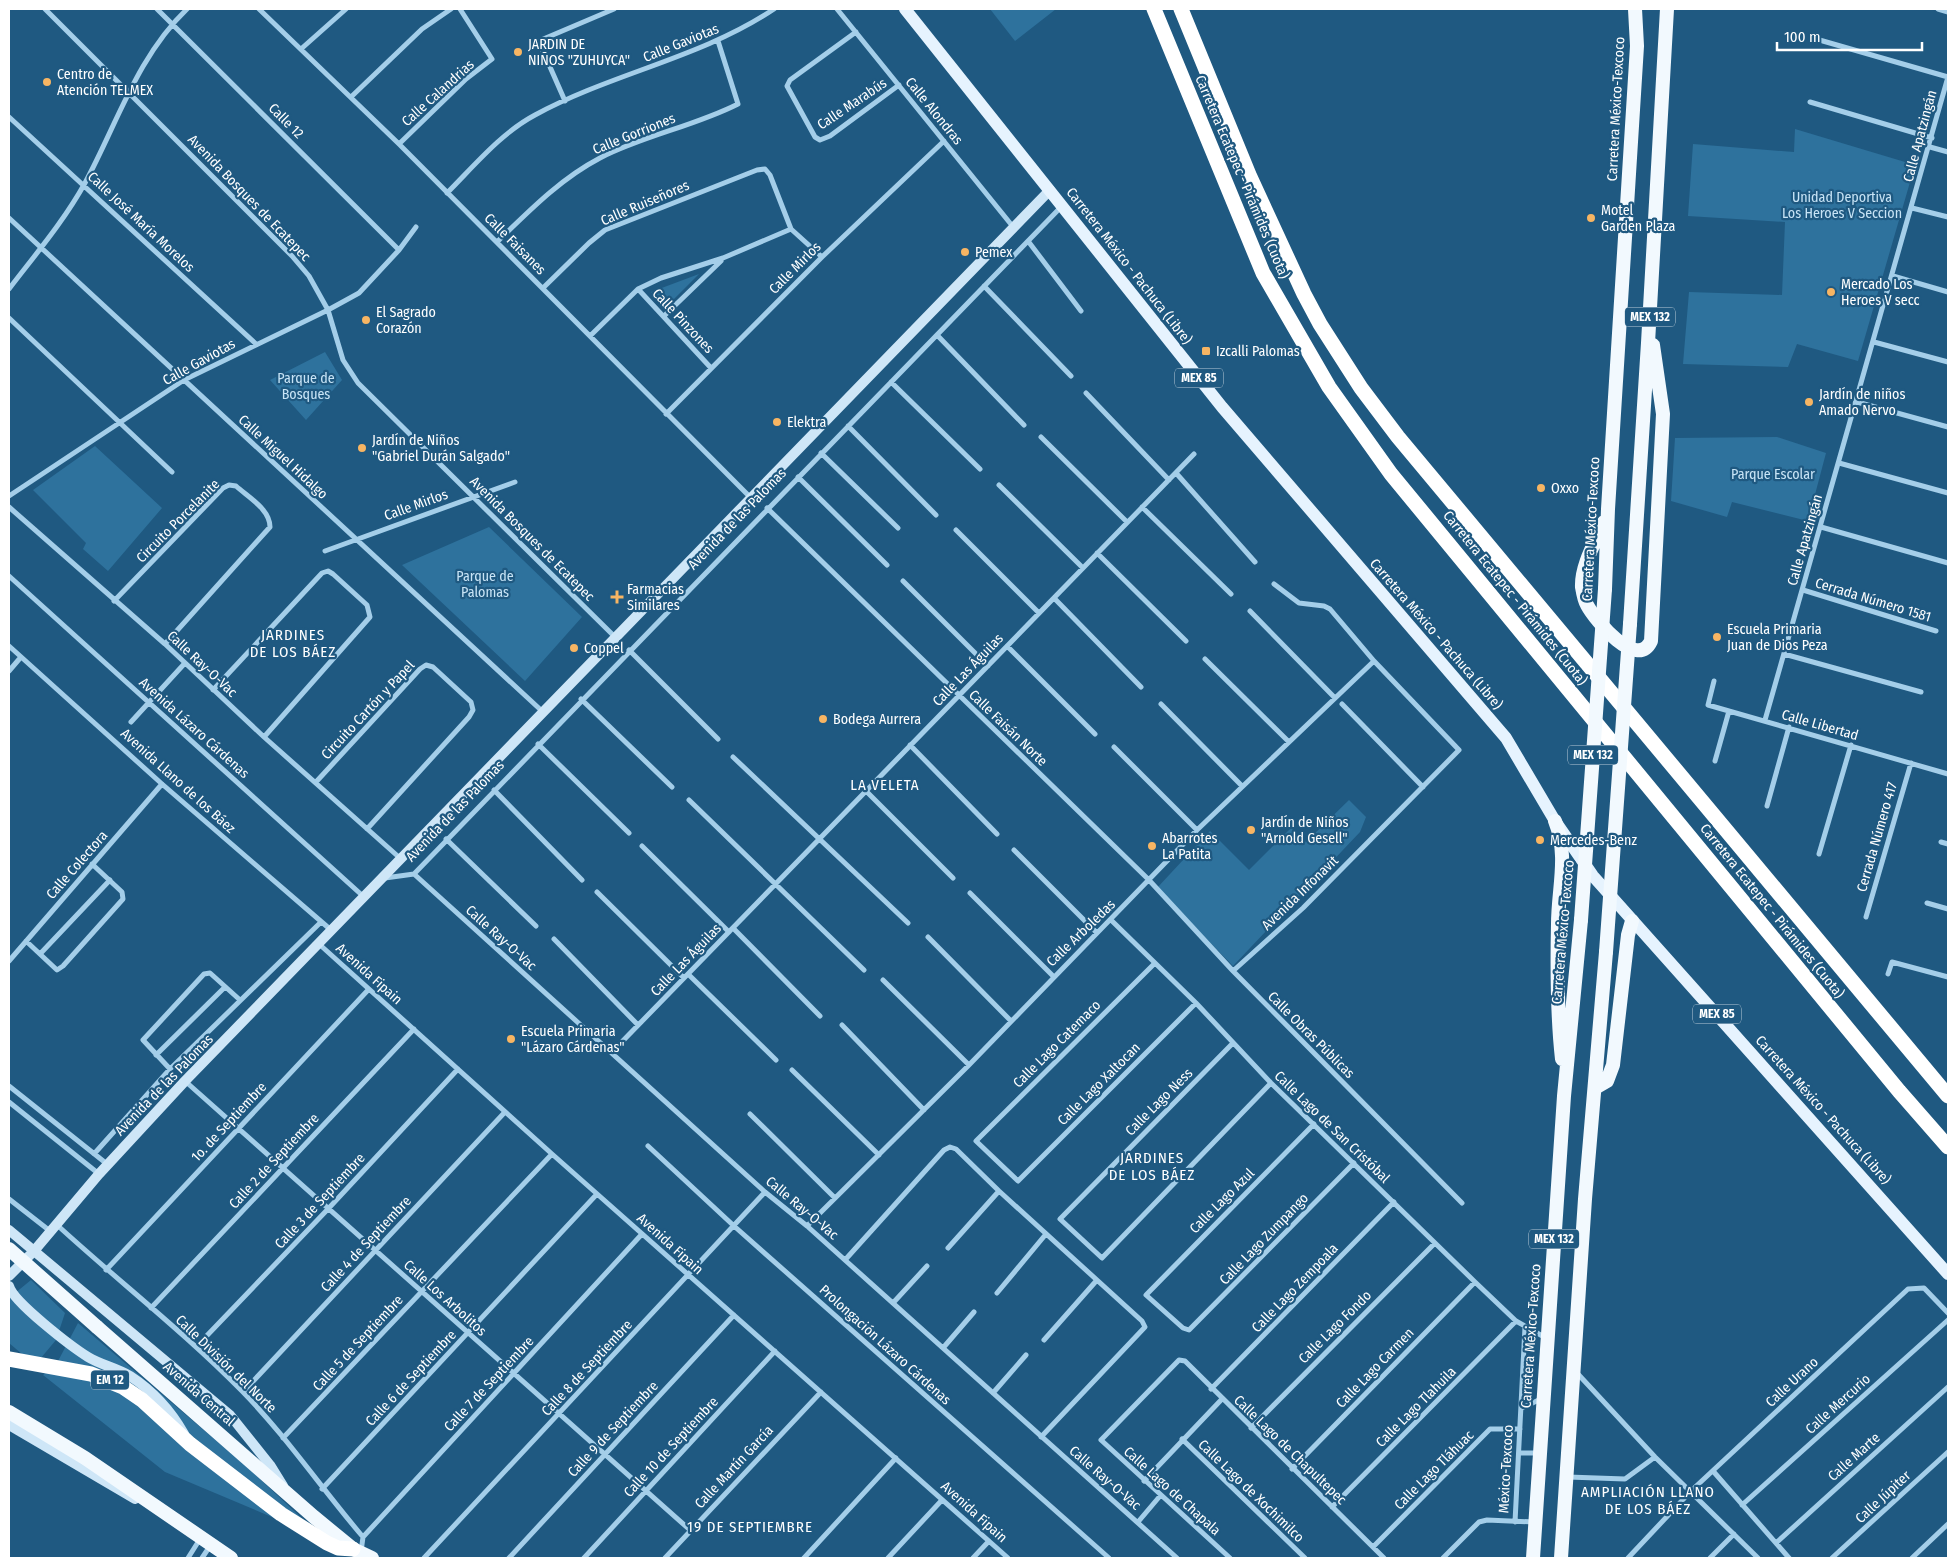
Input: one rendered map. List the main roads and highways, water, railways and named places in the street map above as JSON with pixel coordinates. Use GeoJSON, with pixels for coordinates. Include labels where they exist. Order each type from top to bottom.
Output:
{"type":"FeatureCollection","features":[{"type":"Feature","properties":{"kind":"highway","name":"Carretera Ecatepec - Pirámides (Cuota)"},"geometry":{"type":"LineString","coordinates":[[1154,9],[1263,273],[1329,387],[1391,474],[1899,1091],[1948,1147]]}},
{"type":"Feature","properties":{"kind":"highway","name":"Carretera Ecatepec - Pirámides (Cuota)"},"geometry":{"type":"LineString","coordinates":[[1181,9],[1250,177],[1304,294],[1320,324],[1361,388],[1398,437],[1948,1096]]}},
{"type":"Feature","properties":{"kind":"highway","name":"Carretera México-Texcoco"},"geometry":{"type":"LineString","coordinates":[[1533,1558],[1547,1338],[1566,1083],[1581,920],[1605,589],[1637,46],[1635,9]]}},
{"type":"Feature","properties":{"kind":"highway","name":"MEX 132"},"geometry":{"type":"LineString","coordinates":[[1561,1558],[1565,1476],[1630,624],[1649,328],[1666,9]]}},
{"type":"Feature","properties":{"kind":"highway"},"geometry":{"type":"LineString","coordinates":[[1608,514],[1585,569],[1582,582],[1584,596],[1590,610],[1627,649],[1638,652],[1646,648],[1651,641],[1663,414],[1659,376],[1649,328]]}},
{"type":"Feature","properties":{"kind":"highway"},"geometry":{"type":"LineString","coordinates":[[1555,821],[1561,840],[1564,860],[1558,923],[1558,999],[1566,1083]]}},
{"type":"Feature","properties":{"kind":"highway"},"geometry":{"type":"LineString","coordinates":[[1595,1088],[1607,1081],[1616,1054],[1628,935],[1632,921]]}},
{"type":"Feature","properties":{"kind":"highway","name":"Avenida Central"},"geometry":{"type":"LineString","coordinates":[[9,1248],[286,1491],[362,1554]]}},
{"type":"Feature","properties":{"kind":"highway","name":"EM 12"},"geometry":{"type":"LineString","coordinates":[[9,1359],[53,1366],[110,1380],[142,1400],[190,1444]]}},
{"type":"Feature","properties":{"kind":"highway"},"geometry":{"type":"LineString","coordinates":[[9,1412],[85,1458],[230,1558]]}},
{"type":"Feature","properties":{"kind":"highway"},"geometry":{"type":"LineString","coordinates":[[190,1444],[327,1543],[362,1554]]}},
{"type":"Feature","properties":{"kind":"main road","name":"Carretera México - Pachuca (Libre)"},"geometry":{"type":"LineString","coordinates":[[905,9],[1222,407],[1506,738],[1555,821],[1592,876],[1948,1274]]}},
{"type":"Feature","properties":{"kind":"main road","name":"Avenida de las Palomas"},"geometry":{"type":"LineString","coordinates":[[9,1276],[34,1251],[52,1227],[99,1174],[185,1081],[332,932],[382,878],[1050,190]]}},
{"type":"Feature","properties":{"kind":"main road"},"geometry":{"type":"LineString","coordinates":[[9,1230],[230,1414],[270,1465],[286,1491]]}},
{"type":"Feature","properties":{"kind":"main road"},"geometry":{"type":"LineString","coordinates":[[9,1248],[34,1251]]}},
{"type":"Feature","properties":{"kind":"main road"},"geometry":{"type":"LineString","coordinates":[[9,1286],[16,1299],[78,1350],[90,1358],[129,1376],[156,1397],[174,1415],[190,1444]]}},
{"type":"Feature","properties":{"kind":"main road"},"geometry":{"type":"LineString","coordinates":[[9,1426],[183,1526]]}},
{"type":"Feature","properties":{"kind":"place","name":"JARDIN DE NIÑOS \"ZUHUYCA\""},"geometry":{"type":"Point","coordinates":[518,52]}},
{"type":"Feature","properties":{"kind":"place","name":"Centro de Atención TELMEX"},"geometry":{"type":"Point","coordinates":[47,82]}},
{"type":"Feature","properties":{"kind":"place","name":"Motel Garden Plaza"},"geometry":{"type":"Point","coordinates":[1591,218]}},
{"type":"Feature","properties":{"kind":"place","name":"Pemex"},"geometry":{"type":"Point","coordinates":[965,252]}},
{"type":"Feature","properties":{"kind":"place","name":"Mercado Los Heroes V secc"},"geometry":{"type":"Point","coordinates":[1831,292]}},
{"type":"Feature","properties":{"kind":"place","name":"El Sagrado Corazón"},"geometry":{"type":"Point","coordinates":[366,320]}},
{"type":"Feature","properties":{"kind":"place","name":"Izcalli Palomas"},"geometry":{"type":"Point","coordinates":[1206,351]}},
{"type":"Feature","properties":{"kind":"place","name":"Jardín de niños Amado Nervo"},"geometry":{"type":"Point","coordinates":[1809,402]}},
{"type":"Feature","properties":{"kind":"place","name":"Elektra"},"geometry":{"type":"Point","coordinates":[777,422]}},
{"type":"Feature","properties":{"kind":"place","name":"Jardín de Niños \"Gabriel Durán Salgado\""},"geometry":{"type":"Point","coordinates":[362,448]}},
{"type":"Feature","properties":{"kind":"place","name":"Oxxo"},"geometry":{"type":"Point","coordinates":[1541,488]}},
{"type":"Feature","properties":{"kind":"place","name":"Farmacias Similares"},"geometry":{"type":"Point","coordinates":[617,597]}},
{"type":"Feature","properties":{"kind":"place","name":"Escuela Primaria Juan de Dios Peza"},"geometry":{"type":"Point","coordinates":[1717,637]}},
{"type":"Feature","properties":{"kind":"place","name":"Coppel"},"geometry":{"type":"Point","coordinates":[574,648]}},
{"type":"Feature","properties":{"kind":"place","name":"Bodega Aurrera"},"geometry":{"type":"Point","coordinates":[823,719]}},
{"type":"Feature","properties":{"kind":"place","name":"Jardín de Niños \"Arnold Gesell\""},"geometry":{"type":"Point","coordinates":[1251,830]}},
{"type":"Feature","properties":{"kind":"place","name":"Mercedes-Benz"},"geometry":{"type":"Point","coordinates":[1540,840]}},
{"type":"Feature","properties":{"kind":"place","name":"Abarrotes La Patita"},"geometry":{"type":"Point","coordinates":[1152,846]}},
{"type":"Feature","properties":{"kind":"place","name":"Escuela Primaria \"Lázaro Cárdenas\""},"geometry":{"type":"Point","coordinates":[511,1039]}},
{"type":"Feature","properties":{"kind":"district","name":"JARDINES DE LOS BÁEZ"},"geometry":{"type":"Point","coordinates":[293,644]}},
{"type":"Feature","properties":{"kind":"district","name":"LA VELETA"},"geometry":{"type":"Point","coordinates":[885,785]}},
{"type":"Feature","properties":{"kind":"district","name":"JARDINES DE LOS BÁEZ"},"geometry":{"type":"Point","coordinates":[1152,1166]}},
{"type":"Feature","properties":{"kind":"district","name":"AMPLIACIÓN LLANO DE LOS BÁEZ"},"geometry":{"type":"Point","coordinates":[1648,1500]}},
{"type":"Feature","properties":{"kind":"district","name":"19 DE SEPTIEMBRE"},"geometry":{"type":"Point","coordinates":[750,1527]}},
{"type":"Feature","properties":{"kind":"park label","name":"Unidad Deportiva Los Heroes V Seccion"},"geometry":{"type":"Point","coordinates":[1842,206]}},
{"type":"Feature","properties":{"kind":"park label","name":"Parque de Bosques"},"geometry":{"type":"Point","coordinates":[306,386]}},
{"type":"Feature","properties":{"kind":"park label","name":"Parque Escolar"},"geometry":{"type":"Point","coordinates":[1773,474]}},
{"type":"Feature","properties":{"kind":"park label","name":"Parque de Palomas"},"geometry":{"type":"Point","coordinates":[485,584]}}]}
